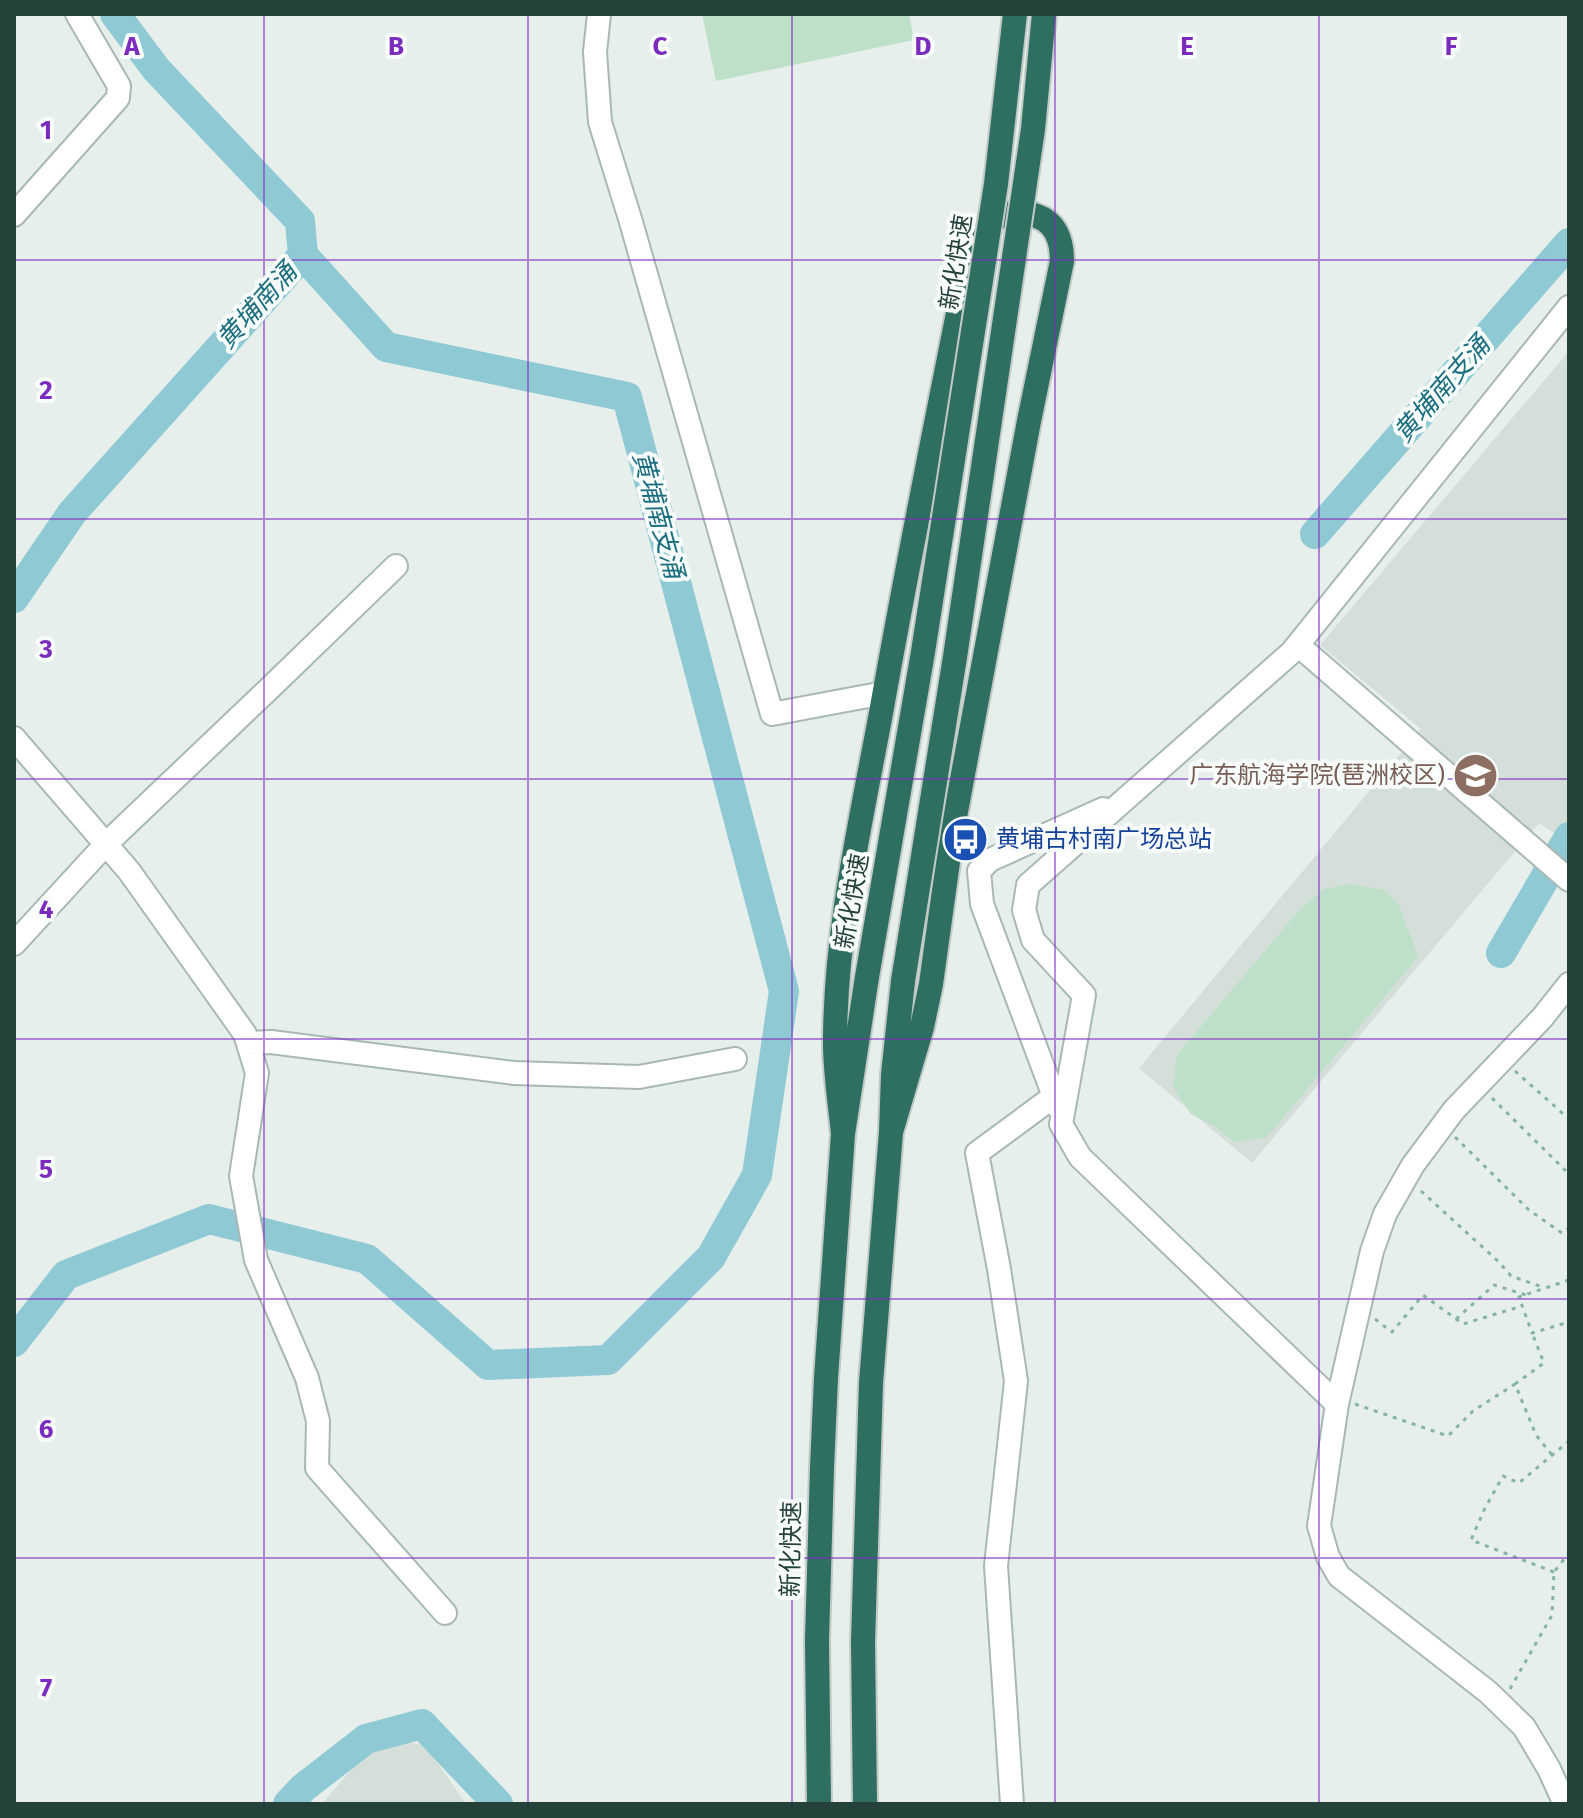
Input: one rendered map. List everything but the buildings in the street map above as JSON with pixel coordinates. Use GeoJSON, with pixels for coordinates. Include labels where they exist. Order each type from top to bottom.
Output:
{"type":"FeatureCollection","features":[{"type":"Feature","properties":{"kind":"highway","name":"新化快速"},"geometry":{"type":"LineString","coordinates":[[819,1804],[817,1640],[822,1468],[843,1134],[992,216],[1015,14]]}},
{"type":"Feature","properties":{"kind":"highway"},"geometry":{"type":"LineString","coordinates":[[865,1804],[863,1642],[871,1383],[893,1075],[903,981],[958,641],[1033,129],[1044,14]]}},
{"type":"Feature","properties":{"kind":"highway"},"geometry":{"type":"LineString","coordinates":[[843,1134],[835,1041],[850,881],[970,254],[991,219],[1016,213],[1038,216],[1049,222],[1057,233],[1062,245],[1062,261],[971,728],[952,833],[931,984],[922,1027],[891,1132]]}},
{"type":"Feature","properties":{"kind":"street"},"geometry":{"type":"LineString","coordinates":[[14,215],[118,98],[119,86],[77,14]]}},
{"type":"Feature","properties":{"kind":"street"},"geometry":{"type":"LineString","coordinates":[[599,14],[595,52],[600,122],[636,236],[772,714],[884,693]]}},
{"type":"Feature","properties":{"kind":"street"},"geometry":{"type":"LineString","coordinates":[[1012,1804],[996,1566],[1016,1381],[977,1153],[1057,1107],[1084,995],[1033,940],[1024,910],[1028,885],[1292,652],[1569,307]]}},
{"type":"Feature","properties":{"kind":"street"},"geometry":{"type":"LineString","coordinates":[[14,944],[106,844],[396,566]]}},
{"type":"Feature","properties":{"kind":"street"},"geometry":{"type":"LineString","coordinates":[[1298,645],[1569,880]]}},
{"type":"Feature","properties":{"kind":"street"},"geometry":{"type":"LineString","coordinates":[[14,738],[129,871],[245,1034],[257,1073],[241,1176],[256,1260],[307,1378],[318,1421],[317,1468],[445,1613]]}},
{"type":"Feature","properties":{"kind":"street"},"geometry":{"type":"LineString","coordinates":[[1126,799],[990,860],[979,871],[982,904],[1061,1124],[1080,1157],[1337,1401]]}},
{"type":"Feature","properties":{"kind":"street"},"geometry":{"type":"LineString","coordinates":[[1565,1804],[1524,1727],[1488,1692],[1339,1576],[1328,1557],[1319,1526],[1337,1401],[1372,1251],[1385,1214],[1413,1165],[1443,1125],[1542,1018],[1569,984]]}},
{"type":"Feature","properties":{"kind":"street"},"geometry":{"type":"LineString","coordinates":[[248,1043],[271,1042],[514,1073],[639,1077],[735,1059]]}},
{"type":"Feature","properties":{"kind":"path"},"geometry":{"type":"LineString","coordinates":[[1502,1060],[1569,1119]]}},
{"type":"Feature","properties":{"kind":"path"},"geometry":{"type":"LineString","coordinates":[[1478,1085],[1569,1174]]}},
{"type":"Feature","properties":{"kind":"path"},"geometry":{"type":"LineString","coordinates":[[1443,1125],[1529,1210],[1562,1233],[1569,1228]]}},
{"type":"Feature","properties":{"kind":"path"},"geometry":{"type":"LineString","coordinates":[[1406,1178],[1511,1276],[1545,1288]]}},
{"type":"Feature","properties":{"kind":"path"},"geometry":{"type":"LineString","coordinates":[[1337,1401],[1448,1436],[1473,1411],[1544,1363],[1519,1297],[1568,1280],[1569,1287]]}},
{"type":"Feature","properties":{"kind":"path"},"geometry":{"type":"LineString","coordinates":[[1456,1319],[1494,1285],[1526,1295]]}},
{"type":"Feature","properties":{"kind":"path"},"geometry":{"type":"LineString","coordinates":[[1359,1307],[1392,1332],[1423,1295],[1463,1324],[1522,1306]]}},
{"type":"Feature","properties":{"kind":"path"},"geometry":{"type":"LineString","coordinates":[[1532,1333],[1569,1322]]}},
{"type":"Feature","properties":{"kind":"path"},"geometry":{"type":"LineString","coordinates":[[1515,1384],[1536,1435],[1552,1455]]}},
{"type":"Feature","properties":{"kind":"path"},"geometry":{"type":"LineString","coordinates":[[1554,1572],[1471,1540],[1503,1476],[1519,1483],[1569,1441]]}},
{"type":"Feature","properties":{"kind":"path"},"geometry":{"type":"LineString","coordinates":[[1501,1704],[1552,1615],[1554,1572],[1569,1553]]}},
{"type":"Feature","properties":{"kind":"shaded area","name":"广东航海学院(琶洲校区)"},"geometry":{"type":"Polygon","coordinates":[[[1569,351],[1569,843],[1539,823],[1252,1163],[1139,1068],[1421,729],[1320,645],[1569,351]]]}},
{"type":"Feature","properties":{"kind":"shaded area"},"geometry":{"type":"Polygon","coordinates":[[[389,1738],[426,1746],[466,1804],[322,1804],[368,1750],[389,1738]]]}},
{"type":"Feature","properties":{"kind":"green space"},"geometry":{"type":"Polygon","coordinates":[[[702,14],[909,14],[914,40],[716,81],[702,14]]]}},
{"type":"Feature","properties":{"kind":"green space"},"geometry":{"type":"Polygon","coordinates":[[[1351,884],[1385,890],[1399,905],[1418,957],[1267,1137],[1234,1142],[1216,1127],[1191,1114],[1173,1087],[1177,1055],[1301,908],[1324,889],[1351,884]]]}},
{"type":"Feature","properties":{"kind":"waterway","name":"黄埔南涌"},"geometry":{"type":"LineString","coordinates":[[14,598],[72,513],[303,255],[300,221],[156,69],[115,14]]}},
{"type":"Feature","properties":{"kind":"waterway","name":"黄埔南支涌"},"geometry":{"type":"LineString","coordinates":[[1315,534],[1569,243]]}},
{"type":"Feature","properties":{"kind":"waterway"},"geometry":{"type":"LineString","coordinates":[[14,1342],[66,1275],[209,1219],[367,1259],[488,1365],[608,1360],[711,1257],[757,1175],[784,991],[627,397],[386,347],[303,255]]}},
{"type":"Feature","properties":{"kind":"waterway"},"geometry":{"type":"LineString","coordinates":[[1501,953],[1569,837]]}},
{"type":"Feature","properties":{"kind":"waterway"},"geometry":{"type":"LineString","coordinates":[[288,1804],[303,1788],[366,1739],[422,1724],[498,1804]]}},
{"type":"Feature","properties":{"kind":"place","name":"广东航海学院(琶洲校区)"},"geometry":{"type":"Point","coordinates":[1476,775]}},
{"type":"Feature","properties":{"kind":"place","name":"黄埔古村南广场总站"},"geometry":{"type":"Point","coordinates":[965,839]}}]}
